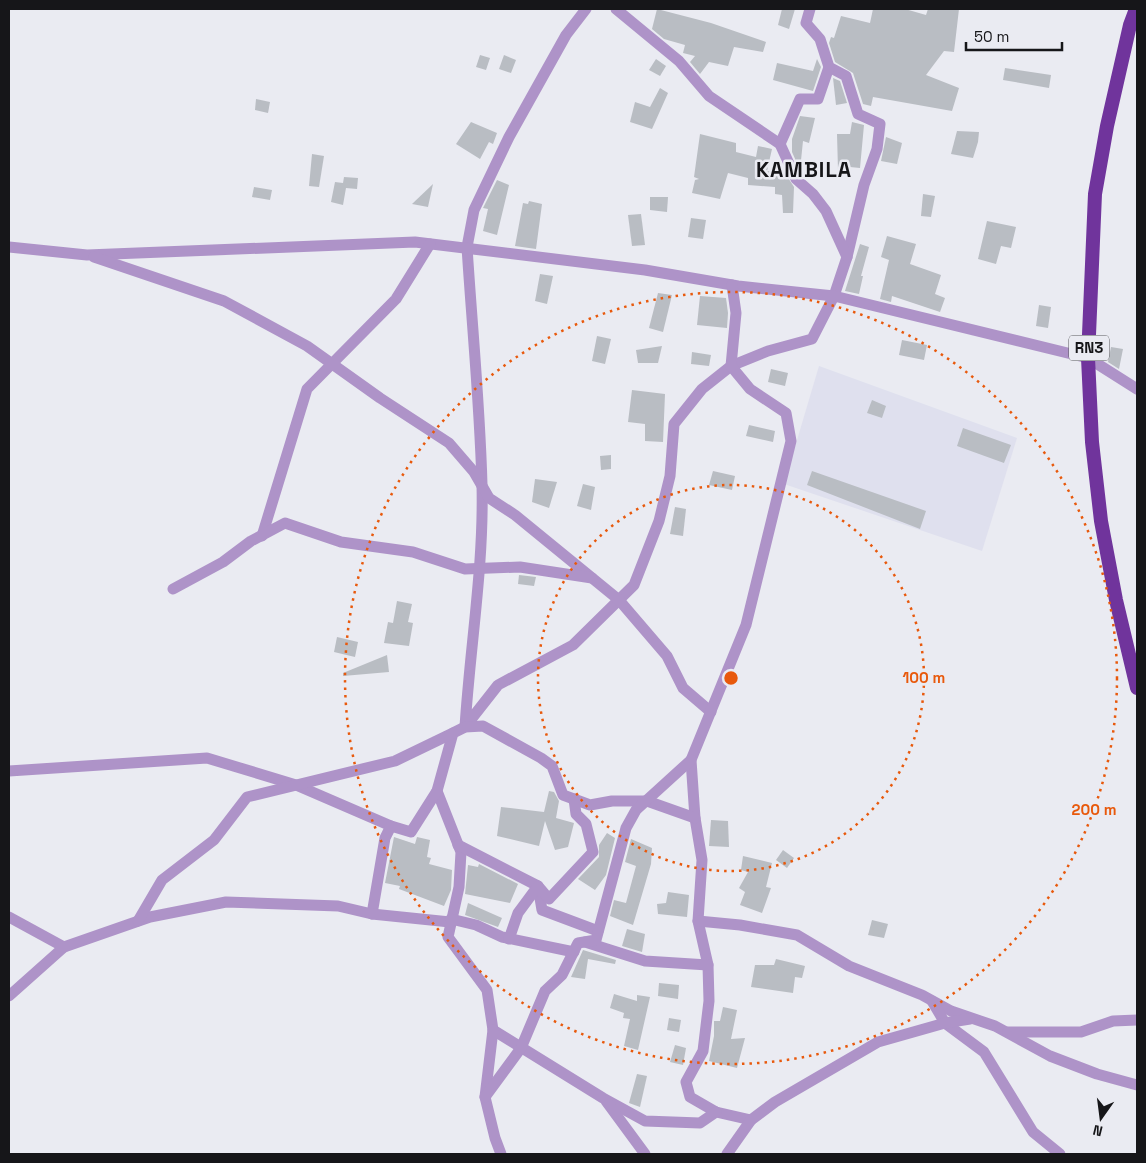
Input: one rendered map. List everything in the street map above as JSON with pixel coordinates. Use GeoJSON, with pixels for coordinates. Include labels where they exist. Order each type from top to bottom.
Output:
{"type":"FeatureCollection","features":[{"type":"Feature","properties":{"kind":"highway","name":"RN3"},"geometry":{"type":"LineString","coordinates":[[1136,9],[1130,25],[1107,126],[1094,194],[1088,358],[1092,442],[1101,521],[1116,600],[1137,688]]}},
{"type":"Feature","properties":{"kind":"street"},"geometry":{"type":"LineString","coordinates":[[465,727],[468,676],[477,609],[482,486],[467,247],[474,210],[509,137],[566,34],[586,9]]}},
{"type":"Feature","properties":{"kind":"street"},"geometry":{"type":"LineString","coordinates":[[616,9],[679,61],[709,96],[780,144],[796,179],[813,194],[826,211],[847,257]]}},
{"type":"Feature","properties":{"kind":"street"},"geometry":{"type":"LineString","coordinates":[[780,144],[800,99],[818,99],[829,67],[820,39],[806,24],[810,9]]}},
{"type":"Feature","properties":{"kind":"street"},"geometry":{"type":"LineString","coordinates":[[465,727],[498,685],[573,645],[634,585],[659,522],[670,476],[674,424],[702,389],[731,366],[768,351],[812,339],[834,296],[847,257],[864,185],[877,149],[880,124],[858,114],[846,76],[829,67]]}},
{"type":"Feature","properties":{"kind":"street"},"geometry":{"type":"LineString","coordinates":[[9,247],[87,255],[405,243],[467,247],[645,270],[732,285],[834,296],[1088,358],[1137,389]]}},
{"type":"Feature","properties":{"kind":"street"},"geometry":{"type":"LineString","coordinates":[[262,536],[307,389],[396,299],[430,244]]}},
{"type":"Feature","properties":{"kind":"street"},"geometry":{"type":"LineString","coordinates":[[87,255],[224,301],[307,346],[380,398],[449,443],[489,498],[619,600],[667,656],[682,688],[711,712]]}},
{"type":"Feature","properties":{"kind":"street"},"geometry":{"type":"LineString","coordinates":[[485,1097],[521,1048],[545,991],[562,976],[578,943],[596,940],[626,828],[636,810],[691,760],[746,625],[791,441],[786,413],[750,388],[731,366],[736,313],[732,285]]}},
{"type":"Feature","properties":{"kind":"street"},"geometry":{"type":"LineString","coordinates":[[173,589],[223,562],[285,523],[342,542],[413,552],[465,569],[520,567],[594,579]]}},
{"type":"Feature","properties":{"kind":"street"},"geometry":{"type":"LineString","coordinates":[[138,921],[162,880],[214,840],[247,797],[395,761],[465,727],[483,726],[552,766],[563,795],[590,805],[612,801],[647,801],[696,818]]}},
{"type":"Feature","properties":{"kind":"street"},"geometry":{"type":"LineString","coordinates":[[9,771],[207,758],[296,785],[391,826],[411,832],[437,791],[453,733]]}},
{"type":"Feature","properties":{"kind":"street"},"geometry":{"type":"LineString","coordinates":[[691,760],[702,860],[698,921],[708,965],[709,1001],[703,1052],[686,1082],[690,1097],[716,1112],[751,1120]]}},
{"type":"Feature","properties":{"kind":"street"},"geometry":{"type":"LineString","coordinates":[[437,791],[461,852],[459,887],[450,920],[448,937],[487,990],[493,1030],[485,1097],[501,1154]]}},
{"type":"Feature","properties":{"kind":"street"},"geometry":{"type":"LineString","coordinates":[[458,845],[538,886],[549,899],[593,852],[586,824],[576,814],[574,799]]}},
{"type":"Feature","properties":{"kind":"street"},"geometry":{"type":"LineString","coordinates":[[372,914],[385,838],[391,826]]}},
{"type":"Feature","properties":{"kind":"street"},"geometry":{"type":"LineString","coordinates":[[538,886],[542,910],[598,931]]}},
{"type":"Feature","properties":{"kind":"street"},"geometry":{"type":"LineString","coordinates":[[508,938],[518,913],[538,886]]}},
{"type":"Feature","properties":{"kind":"street"},"geometry":{"type":"LineString","coordinates":[[9,996],[64,947],[138,921],[226,902],[338,906],[372,914],[450,920],[476,925],[508,938],[574,952]]}},
{"type":"Feature","properties":{"kind":"street"},"geometry":{"type":"LineString","coordinates":[[9,918],[64,947]]}},
{"type":"Feature","properties":{"kind":"street"},"geometry":{"type":"LineString","coordinates":[[698,921],[740,925],[797,936],[849,966],[931,1000],[951,1011],[1006,1032],[1050,1056],[1096,1074],[1137,1085]]}},
{"type":"Feature","properties":{"kind":"street"},"geometry":{"type":"LineString","coordinates":[[584,942],[645,960],[708,965]]}},
{"type":"Feature","properties":{"kind":"street"},"geometry":{"type":"LineString","coordinates":[[931,1000],[945,1023],[984,1052],[1033,1132],[1060,1154]]}},
{"type":"Feature","properties":{"kind":"street"},"geometry":{"type":"LineString","coordinates":[[727,1154],[751,1120],[775,1102],[878,1042],[945,1023],[974,1019]]}},
{"type":"Feature","properties":{"kind":"street"},"geometry":{"type":"LineString","coordinates":[[1006,1032],[1081,1032],[1114,1021],[1137,1020]]}},
{"type":"Feature","properties":{"kind":"street"},"geometry":{"type":"LineString","coordinates":[[493,1030],[603,1098],[645,1121],[700,1123],[716,1112]]}},
{"type":"Feature","properties":{"kind":"street"},"geometry":{"type":"LineString","coordinates":[[603,1098],[645,1154]]}},
{"type":"Feature","properties":{"kind":"shaded area"},"geometry":{"type":"Polygon","coordinates":[[[819,366],[1017,438],[982,551],[784,484],[819,366]]]}},
{"type":"Feature","properties":{"kind":"building"},"geometry":{"type":"Polygon","coordinates":[[[657,9],[711,23],[766,42],[763,52],[734,47],[728,66],[709,62],[700,74],[690,62],[695,56],[683,53],[685,45],[664,39],[652,29],[657,9]]]}},
{"type":"Feature","properties":{"kind":"building"},"geometry":{"type":"Polygon","coordinates":[[[782,9],[795,9],[789,29],[778,25],[782,9]]]}},
{"type":"Feature","properties":{"kind":"building"},"geometry":{"type":"Polygon","coordinates":[[[873,9],[905,9],[926,15],[928,9],[959,9],[954,52],[944,51],[926,75],[959,88],[952,111],[873,97],[871,106],[863,104],[853,73],[835,62],[829,43],[831,37],[834,38],[841,16],[870,23],[873,9]]]}},
{"type":"Feature","properties":{"kind":"building"},"geometry":{"type":"Polygon","coordinates":[[[480,55],[490,58],[486,70],[476,67],[480,55]]]}},
{"type":"Feature","properties":{"kind":"building"},"geometry":{"type":"Polygon","coordinates":[[[504,55],[516,60],[511,73],[499,69],[504,55]]]}},
{"type":"Feature","properties":{"kind":"building"},"geometry":{"type":"Polygon","coordinates":[[[656,59],[666,66],[660,76],[649,70],[656,59]]]}},
{"type":"Feature","properties":{"kind":"building"},"geometry":{"type":"Polygon","coordinates":[[[817,59],[821,67],[813,91],[773,80],[777,63],[813,71],[817,59]]]}},
{"type":"Feature","properties":{"kind":"building"},"geometry":{"type":"Polygon","coordinates":[[[1005,68],[1051,75],[1049,88],[1003,80],[1005,68]]]}},
{"type":"Feature","properties":{"kind":"building"},"geometry":{"type":"Polygon","coordinates":[[[833,78],[840,81],[847,103],[836,105],[833,78]]]}},
{"type":"Feature","properties":{"kind":"building"},"geometry":{"type":"Polygon","coordinates":[[[660,88],[668,93],[652,129],[630,122],[635,102],[650,107],[660,88]]]}},
{"type":"Feature","properties":{"kind":"building"},"geometry":{"type":"Polygon","coordinates":[[[256,99],[270,102],[268,113],[255,110],[256,99]]]}},
{"type":"Feature","properties":{"kind":"building"},"geometry":{"type":"Polygon","coordinates":[[[800,116],[815,118],[809,143],[803,141],[800,170],[792,152],[792,139],[800,116]]]}},
{"type":"Feature","properties":{"kind":"building"},"geometry":{"type":"Polygon","coordinates":[[[471,122],[497,133],[493,144],[489,142],[480,159],[456,144],[471,122]]]}},
{"type":"Feature","properties":{"kind":"building"},"geometry":{"type":"Polygon","coordinates":[[[852,122],[864,125],[860,168],[850,167],[850,169],[838,170],[837,134],[850,134],[852,122]]]}},
{"type":"Feature","properties":{"kind":"building"},"geometry":{"type":"Polygon","coordinates":[[[957,131],[979,132],[973,158],[951,154],[957,131]]]}},
{"type":"Feature","properties":{"kind":"building"},"geometry":{"type":"Polygon","coordinates":[[[700,134],[736,143],[736,152],[756,157],[758,146],[772,149],[767,171],[785,173],[794,187],[793,213],[783,213],[782,195],[775,194],[775,187],[748,185],[748,178],[728,173],[720,199],[692,193],[695,180],[699,179],[694,177],[700,134]]]}},
{"type":"Feature","properties":{"kind":"building"},"geometry":{"type":"Polygon","coordinates":[[[886,137],[902,143],[897,164],[881,161],[886,137]]]}},
{"type":"Feature","properties":{"kind":"building"},"geometry":{"type":"Polygon","coordinates":[[[312,154],[324,156],[319,187],[309,186],[312,154]]]}},
{"type":"Feature","properties":{"kind":"building"},"geometry":{"type":"Polygon","coordinates":[[[344,177],[358,178],[357,189],[346,188],[343,205],[331,202],[335,182],[343,183],[344,177]]]}},
{"type":"Feature","properties":{"kind":"building"},"geometry":{"type":"Polygon","coordinates":[[[497,180],[509,185],[497,235],[483,231],[488,209],[483,208],[497,180]]]}},
{"type":"Feature","properties":{"kind":"building"},"geometry":{"type":"Polygon","coordinates":[[[433,184],[428,207],[412,204],[433,184]]]}},
{"type":"Feature","properties":{"kind":"building"},"geometry":{"type":"Polygon","coordinates":[[[254,187],[272,190],[270,200],[252,197],[254,187]]]}},
{"type":"Feature","properties":{"kind":"building"},"geometry":{"type":"Polygon","coordinates":[[[923,194],[935,196],[931,217],[921,216],[923,194]]]}},
{"type":"Feature","properties":{"kind":"building"},"geometry":{"type":"Polygon","coordinates":[[[650,197],[668,197],[667,212],[650,210],[650,197]]]}},
{"type":"Feature","properties":{"kind":"building"},"geometry":{"type":"Polygon","coordinates":[[[529,201],[542,204],[536,249],[515,246],[523,203],[528,204],[529,201]]]}},
{"type":"Feature","properties":{"kind":"building"},"geometry":{"type":"Polygon","coordinates":[[[641,214],[645,245],[632,246],[628,215],[641,214]]]}},
{"type":"Feature","properties":{"kind":"building"},"geometry":{"type":"Polygon","coordinates":[[[691,218],[706,220],[703,239],[688,237],[691,218]]]}},
{"type":"Feature","properties":{"kind":"building"},"geometry":{"type":"Polygon","coordinates":[[[987,221],[1016,227],[1011,248],[1001,246],[996,264],[978,259],[987,221]]]}},
{"type":"Feature","properties":{"kind":"building"},"geometry":{"type":"Polygon","coordinates":[[[887,236],[916,244],[910,264],[941,275],[935,294],[945,298],[940,312],[892,296],[891,302],[880,299],[889,260],[881,257],[887,236]]]}},
{"type":"Feature","properties":{"kind":"building"},"geometry":{"type":"Polygon","coordinates":[[[860,244],[869,247],[861,276],[863,276],[859,294],[845,291],[860,244]]]}},
{"type":"Feature","properties":{"kind":"building"},"geometry":{"type":"Polygon","coordinates":[[[540,274],[553,276],[547,304],[535,301],[540,274]]]}},
{"type":"Feature","properties":{"kind":"building"},"geometry":{"type":"Polygon","coordinates":[[[658,293],[672,295],[663,332],[649,328],[658,293]]]}},
{"type":"Feature","properties":{"kind":"building"},"geometry":{"type":"Polygon","coordinates":[[[700,296],[726,298],[727,328],[697,325],[700,296]]]}},
{"type":"Feature","properties":{"kind":"building"},"geometry":{"type":"Polygon","coordinates":[[[1039,305],[1051,307],[1048,328],[1036,326],[1039,305]]]}},
{"type":"Feature","properties":{"kind":"building"},"geometry":{"type":"Polygon","coordinates":[[[597,336],[611,339],[605,364],[592,361],[597,336]]]}},
{"type":"Feature","properties":{"kind":"building"},"geometry":{"type":"Polygon","coordinates":[[[902,340],[927,345],[924,360],[899,355],[902,340]]]}},
{"type":"Feature","properties":{"kind":"building"},"geometry":{"type":"Polygon","coordinates":[[[662,346],[658,363],[638,363],[636,350],[662,346]]]}},
{"type":"Feature","properties":{"kind":"building"},"geometry":{"type":"Polygon","coordinates":[[[1111,347],[1123,349],[1119,369],[1108,362],[1111,347]]]}},
{"type":"Feature","properties":{"kind":"building"},"geometry":{"type":"Polygon","coordinates":[[[692,352],[711,355],[709,366],[691,364],[692,352]]]}},
{"type":"Feature","properties":{"kind":"building"},"geometry":{"type":"Polygon","coordinates":[[[771,369],[788,373],[785,386],[768,382],[771,369]]]}},
{"type":"Feature","properties":{"kind":"building"},"geometry":{"type":"Polygon","coordinates":[[[632,390],[665,394],[663,442],[645,441],[645,424],[628,422],[632,390]]]}},
{"type":"Feature","properties":{"kind":"building"},"geometry":{"type":"Polygon","coordinates":[[[872,400],[886,406],[882,418],[867,413],[872,400]]]}},
{"type":"Feature","properties":{"kind":"building"},"geometry":{"type":"Polygon","coordinates":[[[749,425],[775,431],[773,442],[746,436],[749,425]]]}},
{"type":"Feature","properties":{"kind":"building"},"geometry":{"type":"Polygon","coordinates":[[[963,428],[1011,445],[1004,463],[957,446],[963,428]]]}},
{"type":"Feature","properties":{"kind":"building"},"geometry":{"type":"Polygon","coordinates":[[[611,455],[611,469],[601,470],[600,456],[611,455]]]}},
{"type":"Feature","properties":{"kind":"building"},"geometry":{"type":"Polygon","coordinates":[[[713,471],[735,476],[732,490],[709,485],[713,471]]]}},
{"type":"Feature","properties":{"kind":"building"},"geometry":{"type":"Polygon","coordinates":[[[812,471],[926,511],[920,529],[807,485],[812,471]]]}},
{"type":"Feature","properties":{"kind":"building"},"geometry":{"type":"Polygon","coordinates":[[[535,479],[557,482],[549,508],[532,502],[535,479]]]}},
{"type":"Feature","properties":{"kind":"building"},"geometry":{"type":"Polygon","coordinates":[[[583,484],[595,487],[591,510],[577,506],[583,484]]]}},
{"type":"Feature","properties":{"kind":"building"},"geometry":{"type":"Polygon","coordinates":[[[675,507],[686,509],[683,536],[670,534],[675,507]]]}},
{"type":"Feature","properties":{"kind":"building"},"geometry":{"type":"Polygon","coordinates":[[[519,575],[536,577],[534,586],[518,584],[519,575]]]}},
{"type":"Feature","properties":{"kind":"building"},"geometry":{"type":"Polygon","coordinates":[[[397,601],[412,604],[408,622],[413,623],[409,646],[384,643],[388,622],[393,623],[397,601]]]}},
{"type":"Feature","properties":{"kind":"building"},"geometry":{"type":"Polygon","coordinates":[[[337,637],[358,642],[355,657],[334,652],[337,637]]]}},
{"type":"Feature","properties":{"kind":"building"},"geometry":{"type":"Polygon","coordinates":[[[387,655],[389,672],[343,676],[343,673],[387,655]]]}},
{"type":"Feature","properties":{"kind":"building"},"geometry":{"type":"Polygon","coordinates":[[[549,791],[554,792],[559,801],[556,818],[574,823],[568,847],[555,850],[545,821],[539,846],[497,836],[501,807],[544,812],[549,791]]]}},
{"type":"Feature","properties":{"kind":"building"},"geometry":{"type":"Polygon","coordinates":[[[711,820],[728,821],[729,847],[709,846],[711,820]]]}},
{"type":"Feature","properties":{"kind":"building"},"geometry":{"type":"Polygon","coordinates":[[[607,833],[615,838],[606,875],[595,890],[578,879],[599,857],[599,845],[607,833]]]}},
{"type":"Feature","properties":{"kind":"building"},"geometry":{"type":"Polygon","coordinates":[[[394,837],[415,844],[417,837],[430,840],[427,857],[431,858],[429,864],[452,870],[451,890],[444,906],[399,889],[400,886],[385,883],[394,837]]]}},
{"type":"Feature","properties":{"kind":"building"},"geometry":{"type":"Polygon","coordinates":[[[631,839],[652,848],[651,864],[633,925],[610,916],[614,900],[626,903],[636,866],[625,862],[631,839]]]}},
{"type":"Feature","properties":{"kind":"building"},"geometry":{"type":"Polygon","coordinates":[[[783,850],[794,858],[787,868],[776,860],[783,850]]]}},
{"type":"Feature","properties":{"kind":"building"},"geometry":{"type":"Polygon","coordinates":[[[743,856],[772,863],[766,887],[771,888],[762,913],[740,905],[745,892],[739,888],[748,872],[741,870],[743,856]]]}},
{"type":"Feature","properties":{"kind":"building"},"geometry":{"type":"Polygon","coordinates":[[[479,864],[518,884],[510,903],[465,894],[468,865],[478,867],[479,864]]]}},
{"type":"Feature","properties":{"kind":"building"},"geometry":{"type":"Polygon","coordinates":[[[668,892],[689,895],[687,917],[658,914],[657,904],[666,903],[668,892]]]}},
{"type":"Feature","properties":{"kind":"building"},"geometry":{"type":"Polygon","coordinates":[[[468,903],[502,918],[498,927],[465,915],[468,903]]]}},
{"type":"Feature","properties":{"kind":"building"},"geometry":{"type":"Polygon","coordinates":[[[872,920],[888,924],[884,938],[868,935],[872,920]]]}},
{"type":"Feature","properties":{"kind":"building"},"geometry":{"type":"Polygon","coordinates":[[[627,929],[645,934],[642,952],[622,946],[627,929]]]}},
{"type":"Feature","properties":{"kind":"building"},"geometry":{"type":"Polygon","coordinates":[[[583,950],[616,960],[615,964],[588,959],[585,979],[571,977],[583,950]]]}},
{"type":"Feature","properties":{"kind":"building"},"geometry":{"type":"Polygon","coordinates":[[[776,959],[805,966],[802,978],[795,977],[793,993],[751,987],[755,965],[774,965],[776,959]]]}},
{"type":"Feature","properties":{"kind":"building"},"geometry":{"type":"Polygon","coordinates":[[[659,983],[679,985],[678,999],[658,996],[659,983]]]}},
{"type":"Feature","properties":{"kind":"building"},"geometry":{"type":"Polygon","coordinates":[[[614,994],[637,1001],[637,995],[650,997],[638,1050],[624,1046],[630,1019],[623,1018],[624,1013],[610,1008],[614,994]]]}},
{"type":"Feature","properties":{"kind":"building"},"geometry":{"type":"Polygon","coordinates":[[[723,1007],[737,1010],[731,1039],[745,1038],[737,1068],[709,1061],[714,1036],[714,1021],[720,1021],[723,1007]]]}},
{"type":"Feature","properties":{"kind":"building"},"geometry":{"type":"Polygon","coordinates":[[[669,1018],[681,1020],[679,1032],[667,1030],[669,1018]]]}},
{"type":"Feature","properties":{"kind":"building"},"geometry":{"type":"Polygon","coordinates":[[[675,1045],[686,1048],[683,1065],[670,1062],[675,1045]]]}},
{"type":"Feature","properties":{"kind":"building"},"geometry":{"type":"Polygon","coordinates":[[[637,1074],[647,1076],[640,1107],[629,1103],[637,1074]]]}},
{"type":"Feature","properties":{"kind":"district","name":"KAMBILA"},"geometry":{"type":"Point","coordinates":[804,170]}}]}
